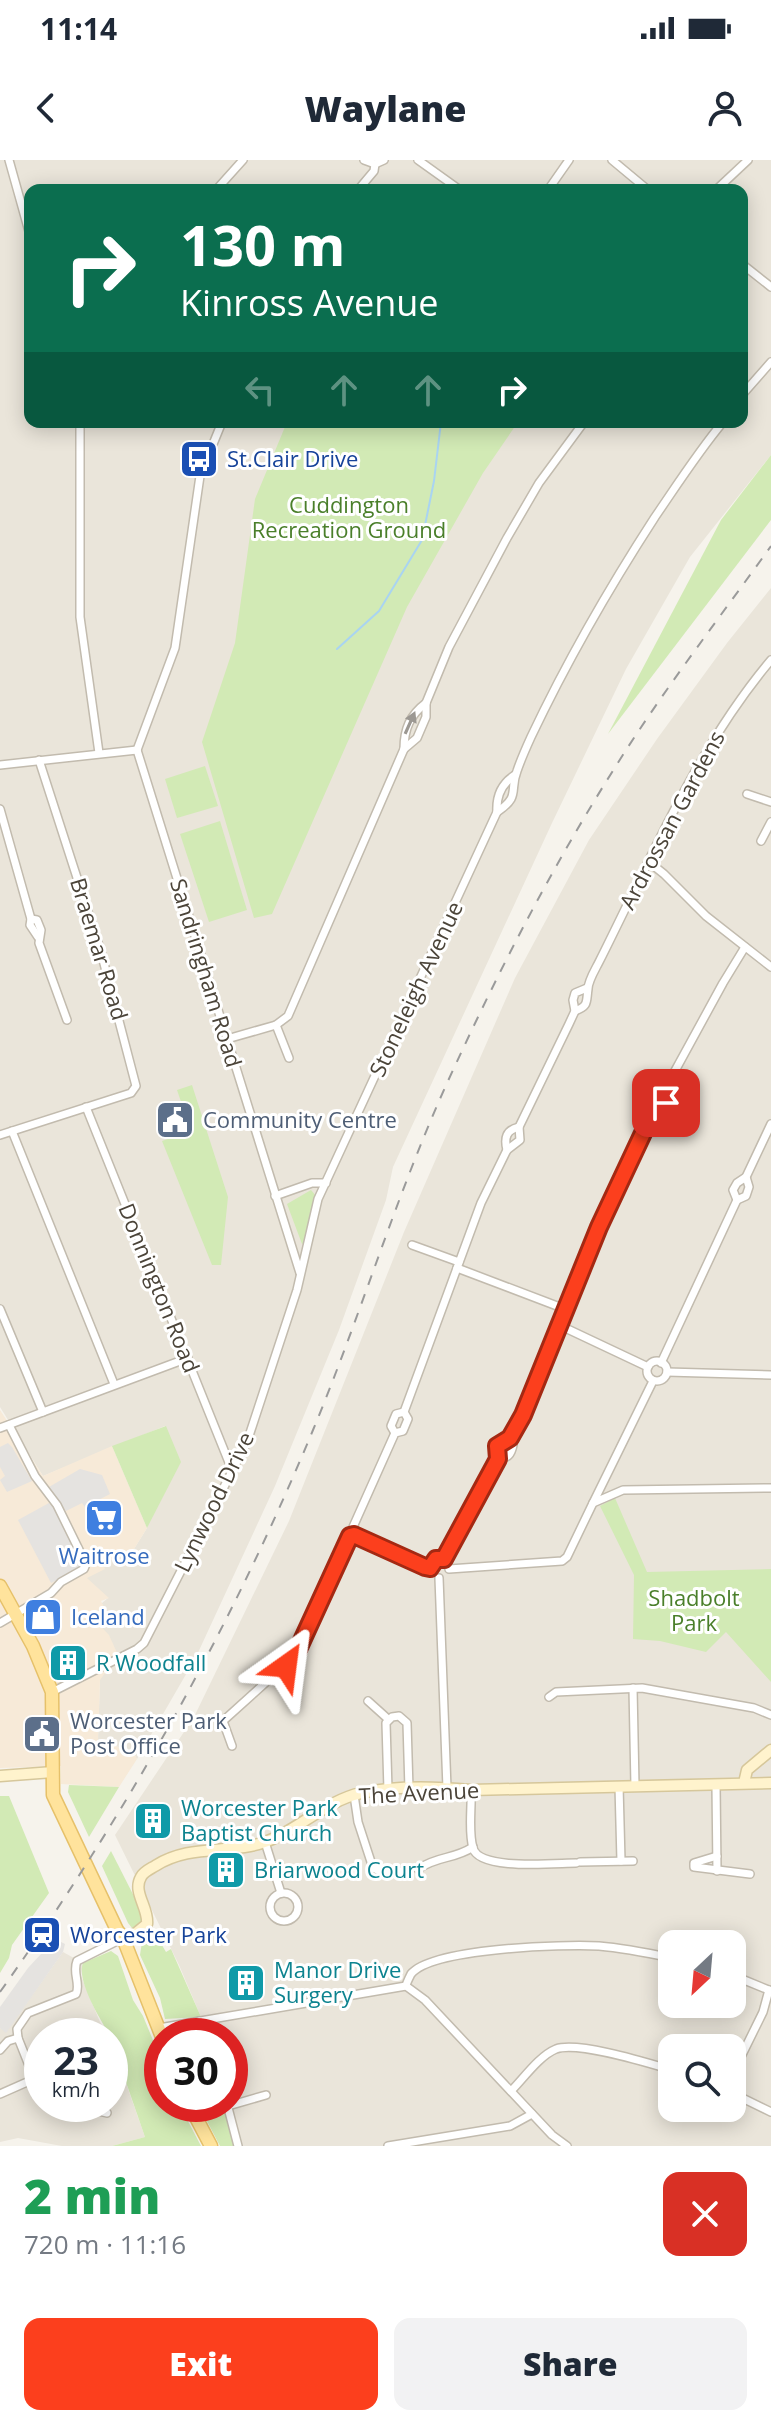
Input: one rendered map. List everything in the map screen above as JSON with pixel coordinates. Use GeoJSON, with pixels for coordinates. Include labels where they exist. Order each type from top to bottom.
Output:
{"type":"FeatureCollection","features":[{"type":"Feature","properties":{"kind":"main road"},"geometry":{"type":"LineString","coordinates":[[0,1586],[33,1646],[52,1692],[55,1799],[123,1938],[154,2018]]}},
{"type":"Feature","properties":{"kind":"main road"},"geometry":{"type":"LineString","coordinates":[[198,2122],[211,2146]]}},
{"type":"Feature","properties":{"kind":"street"},"geometry":{"type":"LineString","coordinates":[[9,160],[24,214]]}},
{"type":"Feature","properties":{"kind":"street"},"geometry":{"type":"LineString","coordinates":[[221,184],[243,160]]}},
{"type":"Feature","properties":{"kind":"street"},"geometry":{"type":"LineString","coordinates":[[364,160],[375,164],[384,160]]}},
{"type":"Feature","properties":{"kind":"street"},"geometry":{"type":"LineString","coordinates":[[418,160],[428,164],[453,184]]}},
{"type":"Feature","properties":{"kind":"street"},"geometry":{"type":"LineString","coordinates":[[552,184],[569,160]]}},
{"type":"Feature","properties":{"kind":"street"},"geometry":{"type":"LineString","coordinates":[[612,160],[641,184]]}},
{"type":"Feature","properties":{"kind":"street"},"geometry":{"type":"LineString","coordinates":[[722,184],[748,160]]}},
{"type":"Feature","properties":{"kind":"street"},"geometry":{"type":"LineString","coordinates":[[363,184],[374,171],[375,164]]}},
{"type":"Feature","properties":{"kind":"street"},"geometry":{"type":"LineString","coordinates":[[748,269],[771,287]]}},
{"type":"Feature","properties":{"kind":"street"},"geometry":{"type":"LineString","coordinates":[[748,388],[771,362]]}},
{"type":"Feature","properties":{"kind":"street"},"geometry":{"type":"LineString","coordinates":[[80,428],[80,617],[99,753]]}},
{"type":"Feature","properties":{"kind":"street"},"geometry":{"type":"LineString","coordinates":[[0,764],[137,750],[175,648],[200,476],[220,428]]}},
{"type":"Feature","properties":{"kind":"street"},"geometry":{"type":"LineString","coordinates":[[404,749],[417,738],[426,717],[426,703],[449,647],[527,502],[580,428]]}},
{"type":"Feature","properties":{"kind":"street","name":"Stoneleigh Avenue"},"geometry":{"type":"LineString","coordinates":[[315,1210],[497,812],[513,797],[515,775],[552,694],[638,543],[718,428]]}},
{"type":"Feature","properties":{"kind":"street","name":"Ardrossan Gardens"},"geometry":{"type":"LineString","coordinates":[[404,1412],[481,1203],[507,1150],[520,1140],[519,1127],[575,1011],[586,1005],[589,999],[587,988],[683,793],[729,713],[771,660]]}},
{"type":"Feature","properties":{"kind":"street"},"geometry":{"type":"LineString","coordinates":[[227,1039],[276,1025],[288,1016],[404,749],[404,734],[414,712],[426,703]]}},
{"type":"Feature","properties":{"kind":"street","name":"Sandringham Road"},"geometry":{"type":"LineString","coordinates":[[137,750],[301,1275]]}},
{"type":"Feature","properties":{"kind":"street","name":"Braemar Road"},"geometry":{"type":"LineString","coordinates":[[39,760],[101,952],[136,1080],[131,1093],[86,1107]]}},
{"type":"Feature","properties":{"kind":"street","name":"Stoneleigh Avenue"},"geometry":{"type":"LineString","coordinates":[[497,812],[496,801],[500,791],[506,781],[515,775]]}},
{"type":"Feature","properties":{"kind":"street"},"geometry":{"type":"LineString","coordinates":[[747,794],[771,802]]}},
{"type":"Feature","properties":{"kind":"street"},"geometry":{"type":"LineString","coordinates":[[0,809],[33,932],[38,937],[57,999],[67,1020]]}},
{"type":"Feature","properties":{"kind":"street"},"geometry":{"type":"LineString","coordinates":[[761,841],[771,823]]}},
{"type":"Feature","properties":{"kind":"street"},"geometry":{"type":"LineString","coordinates":[[649,862],[706,916],[771,967]]}},
{"type":"Feature","properties":{"kind":"street"},"geometry":{"type":"LineString","coordinates":[[444,1559],[498,1459],[497,1446],[510,1438],[523,1415],[599,1227],[652,1114],[663,1109],[667,1098],[664,1091],[745,947]]}},
{"type":"Feature","properties":{"kind":"street","name":"Ardrossan Gardens"},"geometry":{"type":"LineString","coordinates":[[575,1011],[575,993],[587,988]]}},
{"type":"Feature","properties":{"kind":"street"},"geometry":{"type":"LineString","coordinates":[[276,1025],[286,1039],[289,1058]]}},
{"type":"Feature","properties":{"kind":"street"},"geometry":{"type":"LineString","coordinates":[[0,1135],[86,1107]]}},
{"type":"Feature","properties":{"kind":"street","name":"Donnington Road"},"geometry":{"type":"LineString","coordinates":[[86,1107],[232,1470]]}},
{"type":"Feature","properties":{"kind":"street"},"geometry":{"type":"LineString","coordinates":[[737,1200],[733,1190],[746,1177],[771,1124]]}},
{"type":"Feature","properties":{"kind":"street","name":"Ardrossan Gardens"},"geometry":{"type":"LineString","coordinates":[[507,1150],[506,1134],[519,1127]]}},
{"type":"Feature","properties":{"kind":"street"},"geometry":{"type":"LineString","coordinates":[[12,1131],[114,1384]]}},
{"type":"Feature","properties":{"kind":"street"},"geometry":{"type":"LineString","coordinates":[[661,1363],[737,1200],[746,1196],[746,1177]]}},
{"type":"Feature","properties":{"kind":"street"},"geometry":{"type":"LineString","coordinates":[[275,1196],[312,1183],[326,1183]]}},
{"type":"Feature","properties":{"kind":"street","name":"Lynwood Drive"},"geometry":{"type":"LineString","coordinates":[[52,1692],[141,1646],[247,1442],[301,1275],[315,1210]]}},
{"type":"Feature","properties":{"kind":"street"},"geometry":{"type":"LineString","coordinates":[[412,1245],[565,1309]]}},
{"type":"Feature","properties":{"kind":"street"},"geometry":{"type":"LineString","coordinates":[[0,1309],[43,1412]]}},
{"type":"Feature","properties":{"kind":"street"},"geometry":{"type":"LineString","coordinates":[[559,1325],[648,1367]]}},
{"type":"Feature","properties":{"kind":"street"},"geometry":{"type":"LineString","coordinates":[[0,1623],[51,1593],[61,1582],[84,1569],[86,1562],[57,1505],[46,1494],[4,1427],[188,1358]]}},
{"type":"Feature","properties":{"kind":"street"},"geometry":{"type":"LineString","coordinates":[[648,1367],[656,1362],[661,1363]]}},
{"type":"Feature","properties":{"kind":"street"},"geometry":{"type":"LineString","coordinates":[[661,1363],[667,1372]]}},
{"type":"Feature","properties":{"kind":"street"},"geometry":{"type":"LineString","coordinates":[[648,1367],[653,1381]]}},
{"type":"Feature","properties":{"kind":"street"},"geometry":{"type":"LineString","coordinates":[[667,1372],[771,1375]]}},
{"type":"Feature","properties":{"kind":"street"},"geometry":{"type":"LineString","coordinates":[[449,1569],[562,1561],[567,1557],[653,1381],[663,1378],[667,1372]]}},
{"type":"Feature","properties":{"kind":"street"},"geometry":{"type":"LineString","coordinates":[[404,1412],[408,1419],[407,1426],[395,1433],[391,1426],[393,1419],[396,1414],[404,1412]]}},
{"type":"Feature","properties":{"kind":"street"},"geometry":{"type":"LineString","coordinates":[[354,1535],[353,1527],[395,1433]]}},
{"type":"Feature","properties":{"kind":"street"},"geometry":{"type":"LineString","coordinates":[[498,1459],[507,1458],[511,1453],[513,1445],[510,1438]]}},
{"type":"Feature","properties":{"kind":"street"},"geometry":{"type":"LineString","coordinates":[[605,1479],[623,1490]]}},
{"type":"Feature","properties":{"kind":"street"},"geometry":{"type":"LineString","coordinates":[[593,1503],[623,1490],[771,1488]]}},
{"type":"Feature","properties":{"kind":"street"},"geometry":{"type":"LineString","coordinates":[[354,1535],[430,1568]]}},
{"type":"Feature","properties":{"kind":"street"},"geometry":{"type":"LineString","coordinates":[[232,1746],[223,1721],[295,1656],[350,1536],[354,1535]]}},
{"type":"Feature","properties":{"kind":"street"},"geometry":{"type":"LineString","coordinates":[[439,1578],[431,1574],[430,1568],[436,1559],[444,1559]]}},
{"type":"Feature","properties":{"kind":"street"},"geometry":{"type":"LineString","coordinates":[[439,1578],[448,1574],[444,1559]]}},
{"type":"Feature","properties":{"kind":"street"},"geometry":{"type":"LineString","coordinates":[[439,1578],[447,1788]]}},
{"type":"Feature","properties":{"kind":"street"},"geometry":{"type":"LineString","coordinates":[[633,1688],[635,1786]]}},
{"type":"Feature","properties":{"kind":"street"},"geometry":{"type":"LineString","coordinates":[[549,1697],[556,1692],[633,1688],[754,1708],[771,1715]]}},
{"type":"Feature","properties":{"kind":"street"},"geometry":{"type":"LineString","coordinates":[[368,1701],[388,1719],[388,1790]]}},
{"type":"Feature","properties":{"kind":"street"},"geometry":{"type":"LineString","coordinates":[[388,1719],[399,1716],[407,1723],[409,1789]]}},
{"type":"Feature","properties":{"kind":"street"},"geometry":{"type":"LineString","coordinates":[[744,1783],[747,1770],[771,1750]]}},
{"type":"Feature","properties":{"kind":"street"},"geometry":{"type":"LineString","coordinates":[[388,1772],[409,1771]]}},
{"type":"Feature","properties":{"kind":"street"},"geometry":{"type":"LineString","coordinates":[[0,1776],[53,1777]]}},
{"type":"Feature","properties":{"kind":"street","name":"The Avenue"},"geometry":{"type":"LineString","coordinates":[[123,1938],[145,1927],[147,1914],[138,1887],[145,1872],[178,1854],[265,1842],[331,1804],[354,1795],[409,1789],[771,1783]]}},
{"type":"Feature","properties":{"kind":"street"},"geometry":{"type":"LineString","coordinates":[[716,1785],[717,1871]]}},
{"type":"Feature","properties":{"kind":"street"},"geometry":{"type":"LineString","coordinates":[[619,1786],[621,1861]]}},
{"type":"Feature","properties":{"kind":"street"},"geometry":{"type":"LineString","coordinates":[[471,1790],[473,1847],[477,1855],[496,1862],[633,1861]]}},
{"type":"Feature","properties":{"kind":"street"},"geometry":{"type":"LineString","coordinates":[[354,1795],[358,1822],[373,1868],[382,1872],[407,1871]]}},
{"type":"Feature","properties":{"kind":"street"},"geometry":{"type":"LineString","coordinates":[[265,1842],[281,1893]]}},
{"type":"Feature","properties":{"kind":"street"},"geometry":{"type":"LineString","coordinates":[[418,1869],[434,1859],[461,1855],[473,1847]]}},
{"type":"Feature","properties":{"kind":"street"},"geometry":{"type":"LineString","coordinates":[[717,1856],[697,1860],[693,1864],[699,1869],[750,1874]]}},
{"type":"Feature","properties":{"kind":"street"},"geometry":{"type":"LineString","coordinates":[[281,1893],[293,1895],[298,1903],[298,1912],[288,1921],[279,1920],[270,1909],[271,1900],[281,1893]]}},
{"type":"Feature","properties":{"kind":"street"},"geometry":{"type":"LineString","coordinates":[[24,2053],[18,2038],[19,2024],[28,2013],[76,1994],[74,1970],[80,1958],[123,1938]]}},
{"type":"Feature","properties":{"kind":"street"},"geometry":{"type":"LineString","coordinates":[[406,1986],[410,1975],[430,1964],[491,1951],[600,1946],[658,1956]]}},
{"type":"Feature","properties":{"kind":"street"},"geometry":{"type":"LineString","coordinates":[[746,1981],[770,1991],[746,2047]]}},
{"type":"Feature","properties":{"kind":"street"},"geometry":{"type":"LineString","coordinates":[[217,2018],[406,1986],[425,2000],[532,2114],[567,2146]]}},
{"type":"Feature","properties":{"kind":"street"},"geometry":{"type":"LineString","coordinates":[[0,2050],[8,2041],[18,2038]]}},
{"type":"Feature","properties":{"kind":"street"},"geometry":{"type":"LineString","coordinates":[[511,2091],[547,2055],[564,2047],[658,2067]]}},
{"type":"Feature","properties":{"kind":"street"},"geometry":{"type":"LineString","coordinates":[[0,2094],[24,2083]]}},
{"type":"Feature","properties":{"kind":"street"},"geometry":{"type":"LineString","coordinates":[[248,2100],[266,2095]]}},
{"type":"Feature","properties":{"kind":"street"},"geometry":{"type":"LineString","coordinates":[[746,2100],[771,2112]]}},
{"type":"Feature","properties":{"kind":"street"},"geometry":{"type":"LineString","coordinates":[[388,2146],[510,2126],[532,2114]]}},
{"type":"Feature","properties":{"kind":"street"},"geometry":{"type":"LineString","coordinates":[[232,2122],[238,2146]]}},
{"type":"Feature","properties":{"kind":"shaded area"},"geometry":{"type":"Polygon","coordinates":[[[0,160],[771,160],[771,455],[690,557],[626,669],[393,1167],[386,1200],[339,1330],[275,1486],[196,1657],[137,1759],[133,1752],[98,1740],[100,1679],[108,1635],[89,1614],[108,1598],[86,1578],[102,1564],[134,1549],[147,1528],[165,1426],[43,1476],[0,1407],[0,160]]]}},
{"type":"Feature","properties":{"kind":"shaded area"},"geometry":{"type":"Polygon","coordinates":[[[771,588],[771,2146],[242,2146],[236,2122],[248,2122],[248,2018],[201,2018],[115,1835],[194,1717],[289,1521],[404,1232],[515,978],[589,840],[657,739],[771,588]]]}},
{"type":"Feature","properties":{"kind":"shaded area"},"geometry":{"type":"Polygon","coordinates":[[[0,1410],[43,1476],[112,1446],[147,1528],[134,1549],[103,1564],[105,1569],[87,1578],[109,1598],[101,1601],[104,1607],[89,1614],[109,1635],[118,1655],[100,1680],[98,1740],[133,1752],[137,1759],[119,1787],[61,1784],[61,1766],[0,1768],[0,1410]]]}},
{"type":"Feature","properties":{"kind":"shaded area"},"geometry":{"type":"Polygon","coordinates":[[[8,1443],[32,1481],[7,1492],[0,1480],[5,1476],[0,1467],[0,1447],[8,1443]]]}},
{"type":"Feature","properties":{"kind":"shaded area"},"geometry":{"type":"Polygon","coordinates":[[[80,1469],[102,1475],[110,1494],[85,1507],[82,1503],[66,1511],[49,1487],[80,1469]]]}},
{"type":"Feature","properties":{"kind":"shaded area"},"geometry":{"type":"Polygon","coordinates":[[[49,1503],[57,1511],[83,1563],[82,1568],[51,1583],[18,1520],[49,1503]]]}},
{"type":"Feature","properties":{"kind":"shaded area"},"geometry":{"type":"Polygon","coordinates":[[[55,1939],[65,1944],[63,1952],[6,2033],[0,2028],[0,2007],[28,1968],[55,1939]]]}},
{"type":"Feature","properties":{"kind":"shaded area"},"geometry":{"type":"Polygon","coordinates":[[[63,1952],[83,1963],[81,1976],[98,2018],[24,2018],[24,2122],[128,2122],[128,2089],[145,2137],[112,2146],[62,2146],[18,2138],[0,2142],[0,2028],[6,2032],[63,1952]]]}},
{"type":"Feature","properties":{"kind":"green space","name":"Cuddington Recreation Ground"},"geometry":{"type":"Polygon","coordinates":[[[285,428],[514,428],[483,473],[407,607],[272,914],[254,918],[202,742],[235,643],[255,499],[285,428]]]}},
{"type":"Feature","properties":{"kind":"green space"},"geometry":{"type":"Polygon","coordinates":[[[771,455],[771,520],[608,734],[721,520],[771,455]]]}},
{"type":"Feature","properties":{"kind":"green space"},"geometry":{"type":"Polygon","coordinates":[[[205,766],[218,806],[177,818],[165,779],[205,766]]]}},
{"type":"Feature","properties":{"kind":"green space"},"geometry":{"type":"Polygon","coordinates":[[[220,821],[247,910],[209,922],[180,834],[220,821]]]}},
{"type":"Feature","properties":{"kind":"green space"},"geometry":{"type":"Polygon","coordinates":[[[192,1085],[228,1197],[221,1265],[212,1265],[162,1141],[191,1131],[177,1090],[192,1085]]]}},
{"type":"Feature","properties":{"kind":"green space"},"geometry":{"type":"Polygon","coordinates":[[[311,1190],[316,1196],[302,1244],[287,1204],[311,1190]]]}},
{"type":"Feature","properties":{"kind":"green space"},"geometry":{"type":"Polygon","coordinates":[[[166,1426],[181,1462],[147,1528],[112,1446],[166,1426]]]}},
{"type":"Feature","properties":{"kind":"green space","name":"Shadbolt Park"},"geometry":{"type":"Polygon","coordinates":[[[615,1498],[647,1572],[771,1569],[771,1682],[726,1632],[706,1652],[660,1641],[633,1639],[634,1575],[600,1506],[615,1498]]]}},
{"type":"Feature","properties":{"kind":"green space"},"geometry":{"type":"Polygon","coordinates":[[[69,1785],[119,1787],[89,1837],[68,1792],[69,1785]]]}},
{"type":"Feature","properties":{"kind":"green space"},"geometry":{"type":"Polygon","coordinates":[[[0,1796],[9,1796],[49,1893],[12,1945],[0,1973],[0,1796]]]}},
{"type":"Feature","properties":{"kind":"green space"},"geometry":{"type":"Polygon","coordinates":[[[111,1851],[144,1916],[139,1925],[132,1928],[102,1866],[111,1851]]]}},
{"type":"Feature","properties":{"kind":"green space"},"geometry":{"type":"Polygon","coordinates":[[[156,1935],[166,1952],[171,1949],[201,2017],[165,2018],[160,1998],[140,1955],[142,1942],[156,1935]]]}},
{"type":"Feature","properties":{"kind":"green space"},"geometry":{"type":"Polygon","coordinates":[[[111,1951],[118,1956],[133,2000],[144,2018],[144,2122],[188,2122],[201,2146],[112,2146],[145,2137],[128,2088],[128,2018],[100,2018],[83,1980],[83,1963],[111,1951]]]}},
{"type":"Feature","properties":{"kind":"green space"},"geometry":{"type":"Polygon","coordinates":[[[207,2122],[228,2122],[235,2146],[220,2146],[207,2122]]]}},
{"type":"Feature","properties":{"kind":"waterway"},"geometry":{"type":"LineString","coordinates":[[337,649],[379,611],[422,540],[440,428]]}},
{"type":"Feature","properties":{"kind":"railway"},"geometry":{"type":"LineString","coordinates":[[0,1992],[133,1789],[173,1720],[247,1577],[313,1430],[434,1112],[529,916],[570,841],[632,740],[771,546]]}},
{"type":"Feature","properties":{"kind":"place","name":"St.Clair Drive"},"geometry":{"type":"Point","coordinates":[199,459]}},
{"type":"Feature","properties":{"kind":"place","name":"Community Centre"},"geometry":{"type":"Point","coordinates":[175,1120]}},
{"type":"Feature","properties":{"kind":"place","name":"Waitrose"},"geometry":{"type":"Point","coordinates":[104,1518]}},
{"type":"Feature","properties":{"kind":"place","name":"Iceland"},"geometry":{"type":"Point","coordinates":[43,1617]}},
{"type":"Feature","properties":{"kind":"place","name":"R Woodfall"},"geometry":{"type":"Point","coordinates":[68,1663]}},
{"type":"Feature","properties":{"kind":"place","name":"Worcester Park Post Office"},"geometry":{"type":"Point","coordinates":[42,1734]}},
{"type":"Feature","properties":{"kind":"place","name":"Worcester Park Baptist Church"},"geometry":{"type":"Point","coordinates":[153,1821]}},
{"type":"Feature","properties":{"kind":"place","name":"Briarwood Court"},"geometry":{"type":"Point","coordinates":[226,1870]}},
{"type":"Feature","properties":{"kind":"place","name":"Worcester Park"},"geometry":{"type":"Point","coordinates":[42,1935]}},
{"type":"Feature","properties":{"kind":"place","name":"Manor Drive Surgery"},"geometry":{"type":"Point","coordinates":[246,1983]}},
{"type":"Feature","properties":{"kind":"route"},"geometry":{"type":"LineString","coordinates":[[286,1666],[295,1656],[350,1536],[354,1535],[425,1567],[430,1568],[431,1562],[436,1559],[444,1559],[498,1459],[497,1446],[510,1438],[523,1415],[599,1227],[652,1114],[650,1103],[653,1096],[664,1091],[666,1103]]}}]}
